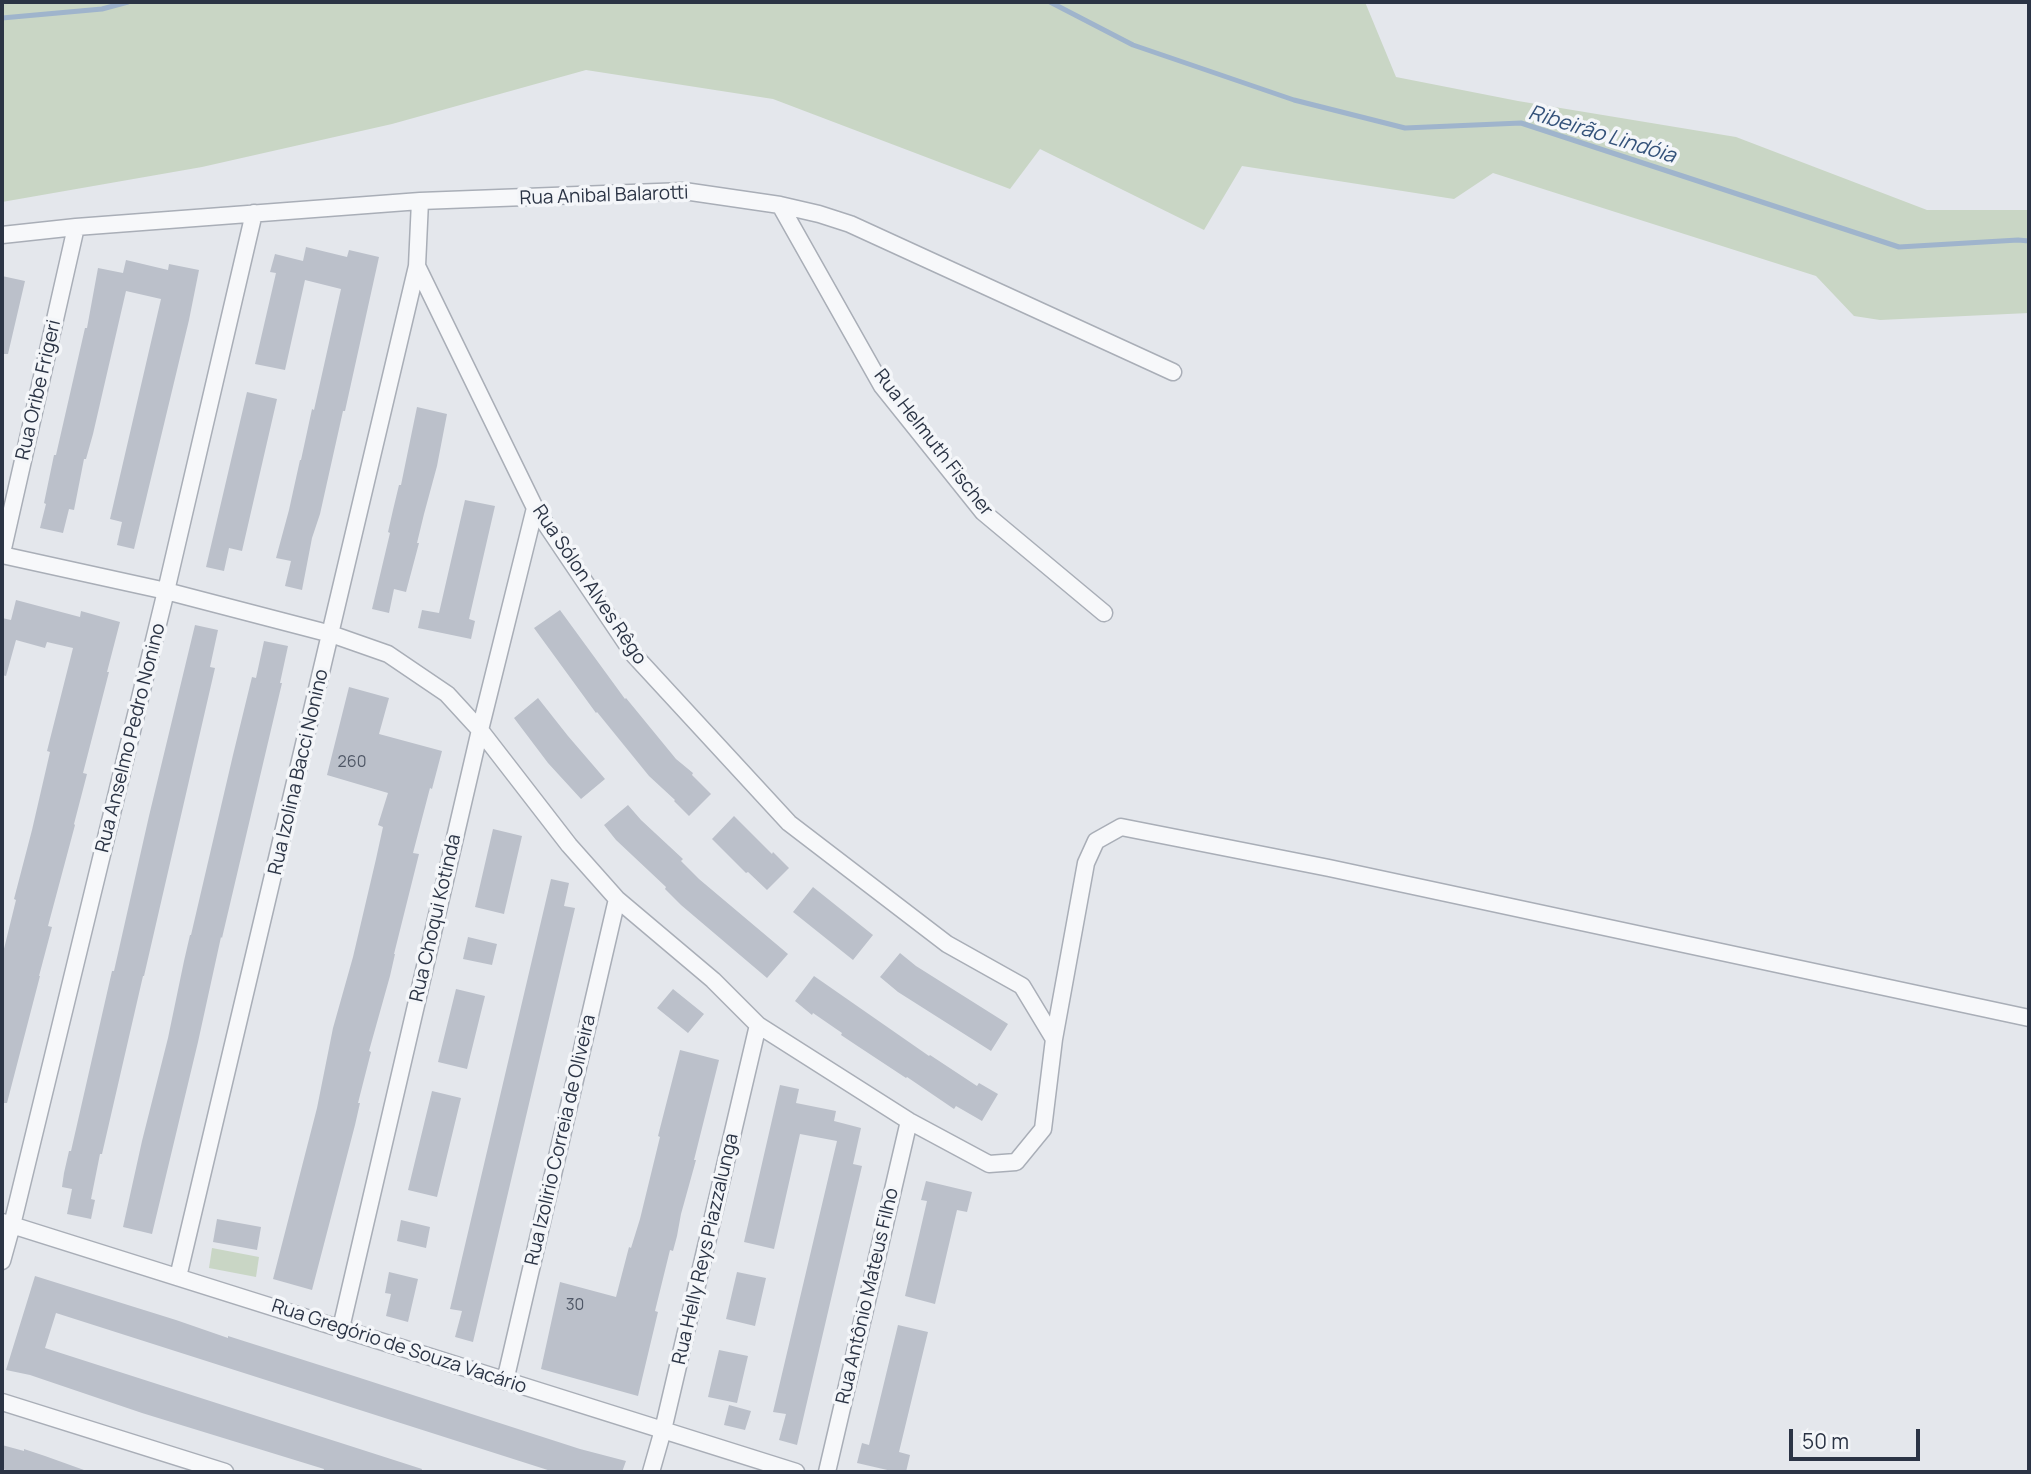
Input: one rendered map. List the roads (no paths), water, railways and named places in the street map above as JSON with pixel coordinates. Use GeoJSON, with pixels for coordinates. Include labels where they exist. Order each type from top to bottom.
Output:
{"type":"FeatureCollection","features":[{"type":"Feature","properties":{"kind":"street","name":"Rua Anibal Balarotti"},"geometry":{"type":"LineString","coordinates":[[2,235],[420,201],[684,191],[780,205],[850,224],[1173,372]]}},
{"type":"Feature","properties":{"kind":"street","name":"Rua Sólon Alves Rêgo"},"geometry":{"type":"LineString","coordinates":[[420,201],[417,266],[535,508],[634,655],[789,822],[947,944],[1022,986],[1054,1039]]}},
{"type":"Feature","properties":{"kind":"street","name":"Rua Helmuth Fischer"},"geometry":{"type":"LineString","coordinates":[[780,205],[882,386],[983,512],[1104,613]]}},
{"type":"Feature","properties":{"kind":"street","name":"Rua Anselmo Pedro Nonino"},"geometry":{"type":"LineString","coordinates":[[2,1261],[7,1223],[166,591],[254,213]]}},
{"type":"Feature","properties":{"kind":"street","name":"Rua Oribe Frigeri"},"geometry":{"type":"LineString","coordinates":[[2,554],[76,227]]}},
{"type":"Feature","properties":{"kind":"street","name":"Rua Izolina Bacci Nonino"},"geometry":{"type":"LineString","coordinates":[[178,1277],[417,266]]}},
{"type":"Feature","properties":{"kind":"street","name":"Rua Choqui Kotinda"},"geometry":{"type":"LineString","coordinates":[[341,1328],[480,730],[535,508]]}},
{"type":"Feature","properties":{"kind":"street"},"geometry":{"type":"LineString","coordinates":[[2,554],[166,591],[331,634],[387,654],[447,694],[480,730],[569,845],[617,899],[713,980],[758,1025],[909,1121],[989,1164],[1016,1162],[1043,1129],[1054,1039],[1086,863],[1096,841],[1121,827],[1343,871],[2029,1018]]}},
{"type":"Feature","properties":{"kind":"street","name":"Rua Izolirio Correia de Oliveira"},"geometry":{"type":"LineString","coordinates":[[505,1381],[617,899]]}},
{"type":"Feature","properties":{"kind":"street","name":"Rua Helly Reys Piazzalunga"},"geometry":{"type":"LineString","coordinates":[[651,1472],[758,1025]]}},
{"type":"Feature","properties":{"kind":"street","name":"Rua Antônio Mateus Filho"},"geometry":{"type":"LineString","coordinates":[[827,1472],[909,1121]]}},
{"type":"Feature","properties":{"kind":"street","name":"Rua Gregório de Souza Vacário"},"geometry":{"type":"LineString","coordinates":[[7,1223],[796,1472]]}},
{"type":"Feature","properties":{"kind":"street"},"geometry":{"type":"LineString","coordinates":[[2,1402],[225,1472]]}},
{"type":"Feature","properties":{"kind":"waterway","name":"Ribeirão Lindóia"},"geometry":{"type":"LineString","coordinates":[[2,18],[102,9],[128,2]]}},
{"type":"Feature","properties":{"kind":"waterway","name":"Ribeirão Lindóia"},"geometry":{"type":"LineString","coordinates":[[1050,2],[1133,45],[1294,100],[1405,128],[1521,123],[1899,247],[2029,241]]}}]}
